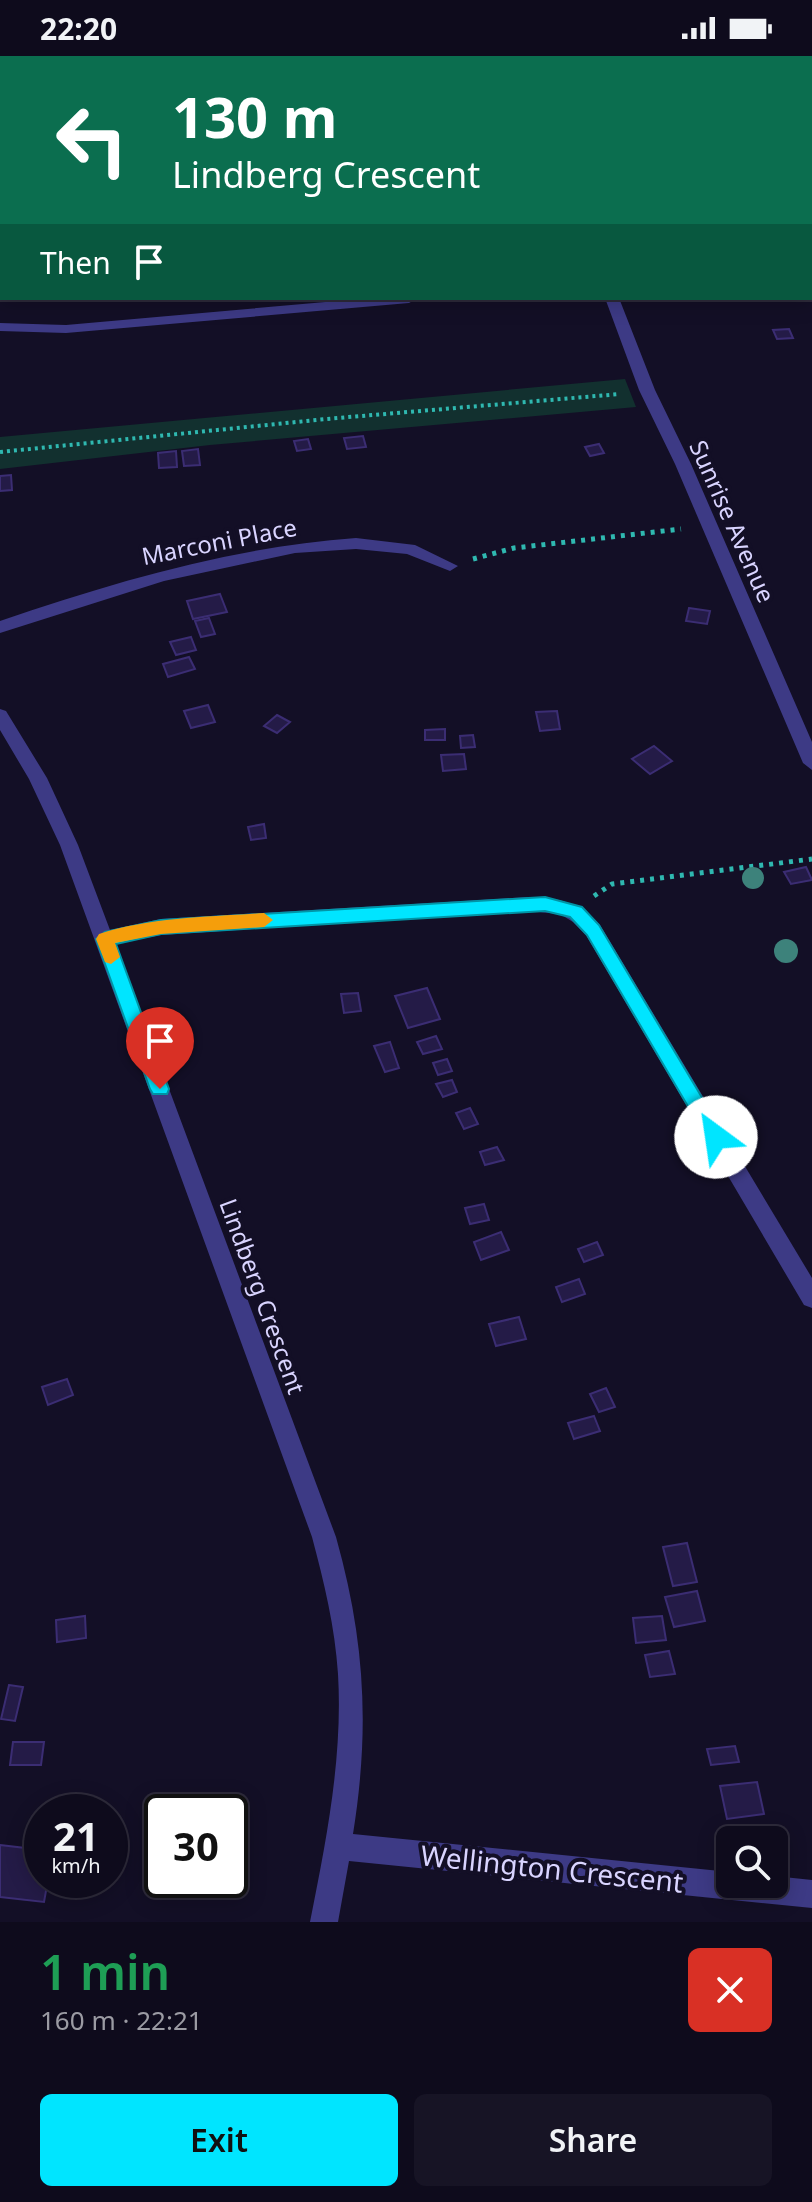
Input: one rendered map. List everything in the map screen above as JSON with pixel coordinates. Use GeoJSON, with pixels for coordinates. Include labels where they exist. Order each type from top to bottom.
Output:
{"type":"FeatureCollection","features":[{"type":"Feature","properties":{"kind":"street"},"geometry":{"type":"LineString","coordinates":[[0,327],[66,329],[398,300]]}},
{"type":"Feature","properties":{"kind":"street","name":"Sunrise Avenue"},"geometry":{"type":"LineString","coordinates":[[613,300],[647,390],[812,763]]}},
{"type":"Feature","properties":{"kind":"street","name":"Marconi Place"},"geometry":{"type":"LineString","coordinates":[[0,627],[154,576],[272,553],[341,544],[383,544],[423,551],[450,566]]}},
{"type":"Feature","properties":{"kind":"street","name":"Lindberg Crescent"},"geometry":{"type":"LineString","coordinates":[[0,715],[54,810],[105,939],[324,1537],[338,1586],[347,1638],[352,1703],[350,1761],[339,1846],[324,1922]]}},
{"type":"Feature","properties":{"kind":"street"},"geometry":{"type":"LineString","coordinates":[[105,939],[161,927],[529,904],[561,906],[576,912],[593,930],[812,1298]]}},
{"type":"Feature","properties":{"kind":"street","name":"Wellington Crescent"},"geometry":{"type":"LineString","coordinates":[[339,1846],[812,1894]]}},
{"type":"Feature","properties":{"kind":"path"},"geometry":{"type":"LineString","coordinates":[[0,452],[647,390]]}},
{"type":"Feature","properties":{"kind":"path"},"geometry":{"type":"LineString","coordinates":[[450,566],[514,548],[709,526]]}},
{"type":"Feature","properties":{"kind":"path"},"geometry":{"type":"LineString","coordinates":[[576,912],[612,884],[812,859]]}},
{"type":"Feature","properties":{"kind":"green space"},"geometry":{"type":"Polygon","coordinates":[[[625,379],[636,407],[210,445],[0,469],[0,437],[625,379]]]}},
{"type":"Feature","properties":{"kind":"building"},"geometry":{"type":"Polygon","coordinates":[[[789,329],[793,338],[777,339],[773,330],[789,329]]]}},
{"type":"Feature","properties":{"kind":"building"},"geometry":{"type":"Polygon","coordinates":[[[363,436],[366,447],[347,449],[344,438],[363,436]]]}},
{"type":"Feature","properties":{"kind":"building"},"geometry":{"type":"Polygon","coordinates":[[[308,439],[311,449],[297,451],[294,441],[308,439]]]}},
{"type":"Feature","properties":{"kind":"building"},"geometry":{"type":"Polygon","coordinates":[[[599,444],[604,453],[590,456],[585,447],[599,444]]]}},
{"type":"Feature","properties":{"kind":"building"},"geometry":{"type":"Polygon","coordinates":[[[198,449],[200,465],[184,466],[182,451],[198,449]]]}},
{"type":"Feature","properties":{"kind":"building"},"geometry":{"type":"Polygon","coordinates":[[[176,451],[177,467],[159,468],[158,453],[176,451]]]}},
{"type":"Feature","properties":{"kind":"building"},"geometry":{"type":"Polygon","coordinates":[[[11,475],[12,490],[0,491],[0,476],[11,475]]]}},
{"type":"Feature","properties":{"kind":"building"},"geometry":{"type":"Polygon","coordinates":[[[220,594],[227,612],[193,619],[187,601],[220,594]]]}},
{"type":"Feature","properties":{"kind":"building"},"geometry":{"type":"Polygon","coordinates":[[[689,608],[710,611],[707,624],[686,621],[689,608]]]}},
{"type":"Feature","properties":{"kind":"building"},"geometry":{"type":"Polygon","coordinates":[[[209,618],[215,634],[201,637],[195,621],[209,618]]]}},
{"type":"Feature","properties":{"kind":"building"},"geometry":{"type":"Polygon","coordinates":[[[191,637],[196,650],[176,655],[170,642],[191,637]]]}},
{"type":"Feature","properties":{"kind":"building"},"geometry":{"type":"Polygon","coordinates":[[[189,657],[195,669],[168,677],[163,664],[189,657]]]}},
{"type":"Feature","properties":{"kind":"building"},"geometry":{"type":"Polygon","coordinates":[[[208,705],[215,722],[191,728],[184,711],[208,705]]]}},
{"type":"Feature","properties":{"kind":"building"},"geometry":{"type":"Polygon","coordinates":[[[557,711],[560,729],[540,731],[536,712],[557,711]]]}},
{"type":"Feature","properties":{"kind":"building"},"geometry":{"type":"Polygon","coordinates":[[[277,715],[290,722],[277,733],[264,726],[277,715]]]}},
{"type":"Feature","properties":{"kind":"building"},"geometry":{"type":"Polygon","coordinates":[[[445,729],[445,740],[425,740],[425,730],[445,729]]]}},
{"type":"Feature","properties":{"kind":"building"},"geometry":{"type":"Polygon","coordinates":[[[473,735],[475,747],[461,748],[460,736],[473,735]]]}},
{"type":"Feature","properties":{"kind":"building"},"geometry":{"type":"Polygon","coordinates":[[[654,746],[672,761],[650,774],[632,759],[654,746]]]}},
{"type":"Feature","properties":{"kind":"building"},"geometry":{"type":"Polygon","coordinates":[[[464,754],[466,769],[443,771],[441,755],[464,754]]]}},
{"type":"Feature","properties":{"kind":"building"},"geometry":{"type":"Polygon","coordinates":[[[264,824],[266,838],[251,840],[248,827],[264,824]]]}},
{"type":"Feature","properties":{"kind":"building"},"geometry":{"type":"Polygon","coordinates":[[[806,867],[812,880],[791,884],[784,872],[806,867]]]}},
{"type":"Feature","properties":{"kind":"building"},"geometry":{"type":"Polygon","coordinates":[[[427,988],[440,1019],[408,1028],[395,996],[427,988]]]}},
{"type":"Feature","properties":{"kind":"building"},"geometry":{"type":"Polygon","coordinates":[[[358,993],[361,1011],[344,1013],[341,994],[358,993]]]}},
{"type":"Feature","properties":{"kind":"building"},"geometry":{"type":"Polygon","coordinates":[[[436,1036],[442,1049],[423,1054],[417,1042],[436,1036]]]}},
{"type":"Feature","properties":{"kind":"building"},"geometry":{"type":"Polygon","coordinates":[[[390,1042],[399,1068],[385,1072],[374,1046],[390,1042]]]}},
{"type":"Feature","properties":{"kind":"building"},"geometry":{"type":"Polygon","coordinates":[[[447,1059],[452,1071],[438,1075],[433,1063],[447,1059]]]}},
{"type":"Feature","properties":{"kind":"building"},"geometry":{"type":"Polygon","coordinates":[[[452,1080],[457,1092],[443,1097],[436,1084],[452,1080]]]}},
{"type":"Feature","properties":{"kind":"building"},"geometry":{"type":"Polygon","coordinates":[[[470,1108],[478,1124],[464,1129],[456,1113],[470,1108]]]}},
{"type":"Feature","properties":{"kind":"building"},"geometry":{"type":"Polygon","coordinates":[[[497,1147],[504,1160],[485,1165],[480,1152],[497,1147]]]}},
{"type":"Feature","properties":{"kind":"building"},"geometry":{"type":"Polygon","coordinates":[[[484,1204],[489,1220],[470,1224],[465,1208],[484,1204]]]}},
{"type":"Feature","properties":{"kind":"building"},"geometry":{"type":"Polygon","coordinates":[[[501,1232],[509,1250],[481,1260],[474,1242],[501,1232]]]}},
{"type":"Feature","properties":{"kind":"building"},"geometry":{"type":"Polygon","coordinates":[[[597,1242],[603,1255],[584,1262],[578,1249],[597,1242]]]}},
{"type":"Feature","properties":{"kind":"building"},"geometry":{"type":"Polygon","coordinates":[[[579,1279],[585,1294],[562,1302],[556,1287],[579,1279]]]}},
{"type":"Feature","properties":{"kind":"building"},"geometry":{"type":"Polygon","coordinates":[[[519,1317],[526,1339],[496,1346],[489,1324],[519,1317]]]}},
{"type":"Feature","properties":{"kind":"building"},"geometry":{"type":"Polygon","coordinates":[[[67,1379],[73,1395],[48,1405],[42,1387],[67,1379]]]}},
{"type":"Feature","properties":{"kind":"building"},"geometry":{"type":"Polygon","coordinates":[[[606,1388],[615,1407],[599,1412],[590,1394],[606,1388]]]}},
{"type":"Feature","properties":{"kind":"building"},"geometry":{"type":"Polygon","coordinates":[[[594,1416],[600,1431],[574,1439],[568,1423],[594,1416]]]}},
{"type":"Feature","properties":{"kind":"building"},"geometry":{"type":"Polygon","coordinates":[[[687,1543],[697,1582],[673,1586],[663,1547],[687,1543]]]}},
{"type":"Feature","properties":{"kind":"building"},"geometry":{"type":"Polygon","coordinates":[[[697,1591],[705,1621],[674,1627],[665,1597],[697,1591]]]}},
{"type":"Feature","properties":{"kind":"building"},"geometry":{"type":"Polygon","coordinates":[[[85,1616],[86,1638],[57,1642],[56,1620],[85,1616]]]}},
{"type":"Feature","properties":{"kind":"building"},"geometry":{"type":"Polygon","coordinates":[[[662,1616],[666,1640],[636,1643],[633,1618],[662,1616]]]}},
{"type":"Feature","properties":{"kind":"building"},"geometry":{"type":"Polygon","coordinates":[[[669,1651],[675,1674],[650,1677],[645,1655],[669,1651]]]}},
{"type":"Feature","properties":{"kind":"building"},"geometry":{"type":"Polygon","coordinates":[[[9,1685],[23,1687],[15,1721],[1,1719],[9,1685]]]}},
{"type":"Feature","properties":{"kind":"building"},"geometry":{"type":"Polygon","coordinates":[[[13,1742],[44,1742],[41,1765],[10,1765],[13,1742]]]}},
{"type":"Feature","properties":{"kind":"building"},"geometry":{"type":"Polygon","coordinates":[[[735,1746],[739,1762],[711,1765],[707,1749],[735,1746]]]}},
{"type":"Feature","properties":{"kind":"building"},"geometry":{"type":"Polygon","coordinates":[[[757,1782],[764,1814],[727,1819],[720,1786],[757,1782]]]}},
{"type":"Feature","properties":{"kind":"building"},"geometry":{"type":"Polygon","coordinates":[[[0,1845],[24,1848],[24,1898],[45,1898],[44,1902],[0,1897],[0,1845]]]}},
{"type":"Feature","properties":{"kind":"slow traffic"},"geometry":{"type":"LineString","coordinates":[[111,957],[105,939],[125,933],[161,927],[264,920]]}},
{"type":"Feature","properties":{"kind":"route"},"geometry":{"type":"LineString","coordinates":[[160,1089],[105,939],[161,927],[545,904],[561,906],[586,920],[716,1137]]}}]}
